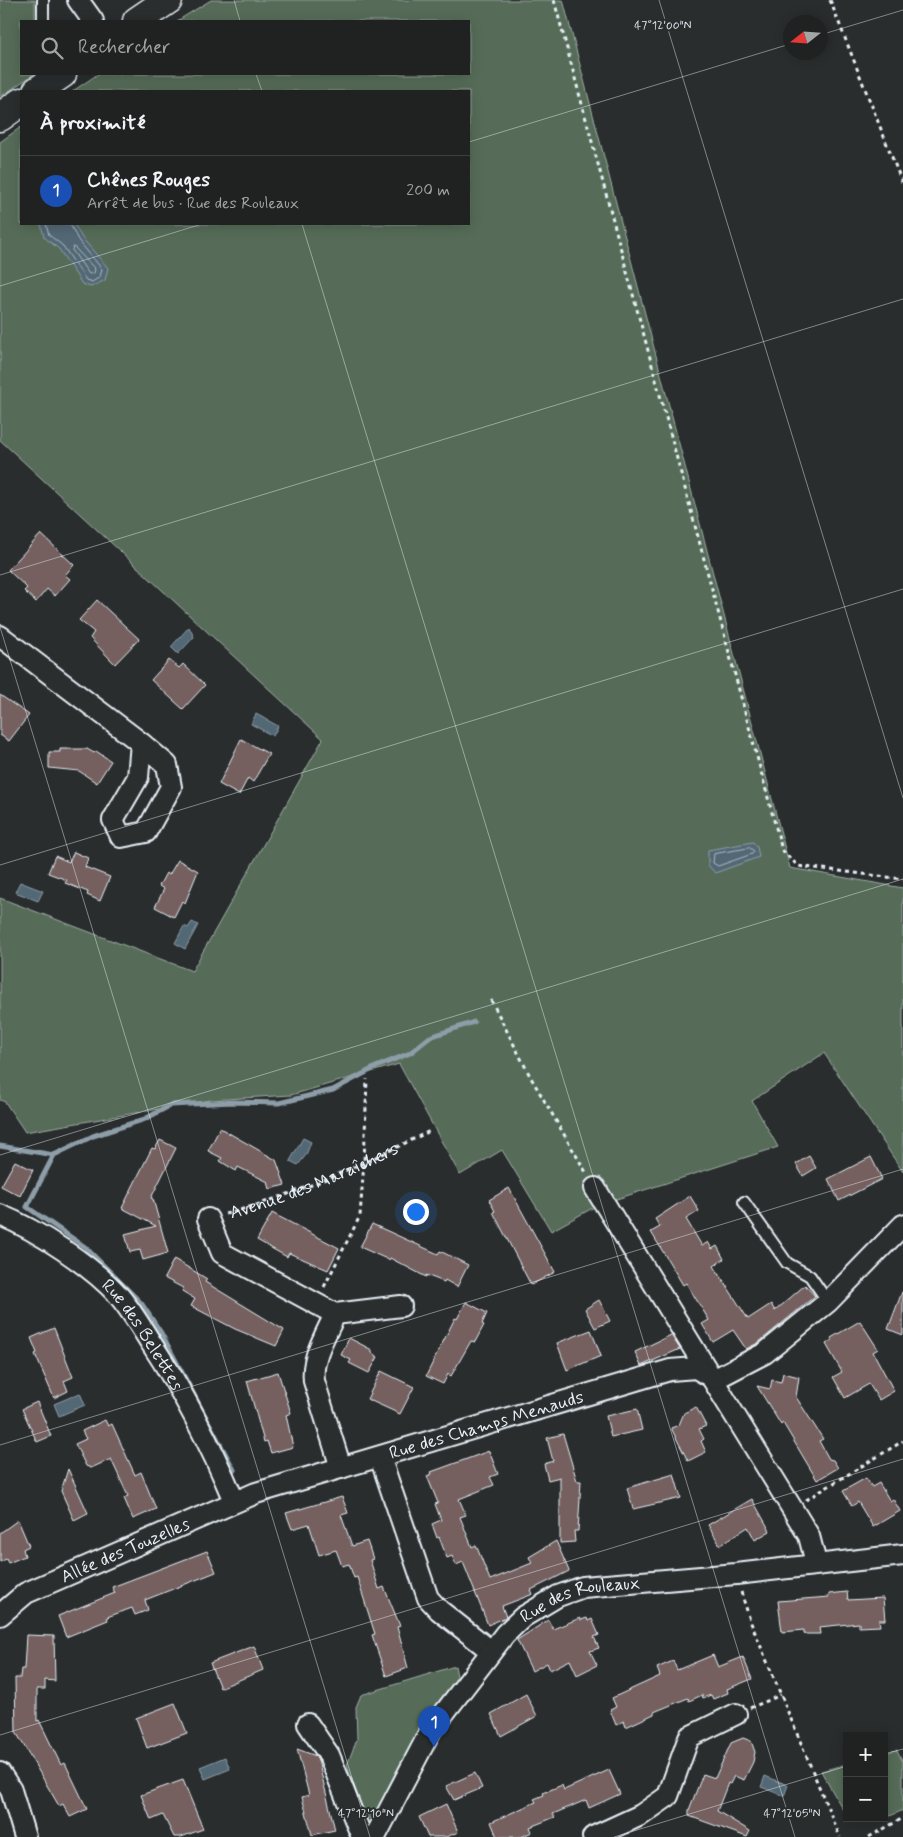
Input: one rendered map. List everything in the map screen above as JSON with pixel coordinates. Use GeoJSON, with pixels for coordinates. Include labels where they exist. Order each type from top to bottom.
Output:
{"type":"FeatureCollection","features":[{"type":"Feature","properties":{"kind":"street"},"geometry":{"type":"LineString","coordinates":[[78,0],[92,20]]}},
{"type":"Feature","properties":{"kind":"street"},"geometry":{"type":"LineString","coordinates":[[138,20],[168,0]]}},
{"type":"Feature","properties":{"kind":"street"},"geometry":{"type":"LineString","coordinates":[[0,117],[20,103]]}},
{"type":"Feature","properties":{"kind":"street"},"geometry":{"type":"LineString","coordinates":[[0,636],[141,743]]}},
{"type":"Feature","properties":{"kind":"street"},"geometry":{"type":"LineString","coordinates":[[595,1188],[715,1379],[793,1508],[809,1536],[816,1563]]}},
{"type":"Feature","properties":{"kind":"street","name":"Rue des Belettes"},"geometry":{"type":"LineString","coordinates":[[0,1216],[23,1224],[57,1247],[97,1276],[128,1307],[174,1377],[217,1461],[234,1501]]}},
{"type":"Feature","properties":{"kind":"street","name":"Avenue des Maraîchers"},"geometry":{"type":"LineString","coordinates":[[208,1219],[222,1253],[335,1314]]}},
{"type":"Feature","properties":{"kind":"street"},"geometry":{"type":"LineString","coordinates":[[715,1379],[765,1353],[828,1302],[903,1225]]}},
{"type":"Feature","properties":{"kind":"street"},"geometry":{"type":"LineString","coordinates":[[341,1468],[314,1381],[313,1370],[335,1314],[401,1306]]}},
{"type":"Feature","properties":{"kind":"street","name":"Rue des Champs Menauds"},"geometry":{"type":"LineString","coordinates":[[256,1493],[670,1370],[696,1368],[715,1379]]}},
{"type":"Feature","properties":{"kind":"street"},"geometry":{"type":"LineString","coordinates":[[380,1457],[428,1598],[439,1610],[491,1651]]}},
{"type":"Feature","properties":{"kind":"street","name":"Allée des Touzelles"},"geometry":{"type":"LineString","coordinates":[[0,1615],[26,1593],[256,1493]]}},
{"type":"Feature","properties":{"kind":"street","name":"Rue des Rouleaux"},"geometry":{"type":"LineString","coordinates":[[375,1837],[431,1730],[491,1651],[523,1617],[558,1596],[583,1588],[736,1574],[816,1563],[903,1555]]}},
{"type":"Feature","properties":{"kind":"street"},"geometry":{"type":"LineString","coordinates":[[593,1837],[641,1815],[668,1796],[689,1737],[736,1714]]}},
{"type":"Feature","properties":{"kind":"street"},"geometry":{"type":"LineString","coordinates":[[308,1724],[329,1755],[362,1837]]}},
{"type":"Feature","properties":{"kind":"street"},"geometry":{"type":"LineString","coordinates":[[0,1773],[11,1790],[26,1837]]}},
{"type":"Feature","properties":{"kind":"lane"},"geometry":{"type":"LineString","coordinates":[[43,0],[43,20]]}},
{"type":"Feature","properties":{"kind":"lane"},"geometry":{"type":"LineString","coordinates":[[744,1202],[788,1263],[810,1276],[828,1302]]}},
{"type":"Feature","properties":{"kind":"path"},"geometry":{"type":"LineString","coordinates":[[554,0],[782,850],[798,866],[903,879]]}},
{"type":"Feature","properties":{"kind":"path"},"geometry":{"type":"LineString","coordinates":[[830,0],[903,185]]}},
{"type":"Feature","properties":{"kind":"path"},"geometry":{"type":"LineString","coordinates":[[491,1000],[530,1076],[595,1188]]}},
{"type":"Feature","properties":{"kind":"path"},"geometry":{"type":"LineString","coordinates":[[316,1304],[360,1216],[367,1079]]}},
{"type":"Feature","properties":{"kind":"path","name":"Avenue des Maraîchers"},"geometry":{"type":"LineString","coordinates":[[208,1219],[257,1206],[364,1163],[432,1130]]}},
{"type":"Feature","properties":{"kind":"path"},"geometry":{"type":"LineString","coordinates":[[793,1508],[903,1441]]}},
{"type":"Feature","properties":{"kind":"path"},"geometry":{"type":"LineString","coordinates":[[736,1574],[751,1623],[840,1837]]}},
{"type":"Feature","properties":{"kind":"path"},"geometry":{"type":"LineString","coordinates":[[736,1714],[781,1695]]}},
{"type":"Feature","properties":{"kind":"path"},"geometry":{"type":"LineString","coordinates":[[869,1837],[903,1818]]}},
{"type":"Feature","properties":{"kind":"green space"},"geometry":{"type":"Polygon","coordinates":[[[0,0],[35,0],[35,20],[20,20],[20,75],[33,75],[0,97],[0,0]]]}},
{"type":"Feature","properties":{"kind":"green space"},"geometry":{"type":"Polygon","coordinates":[[[211,0],[563,0],[790,868],[903,888],[903,1172],[824,1053],[752,1101],[778,1147],[598,1205],[551,1231],[502,1150],[460,1175],[399,1064],[291,1095],[211,1100],[25,1132],[5,1102],[0,1100],[0,898],[192,971],[323,739],[0,440],[0,142],[20,128],[20,225],[470,225],[470,90],[74,90],[97,75],[470,75],[470,20],[179,20],[211,0]]]}},
{"type":"Feature","properties":{"kind":"green space"},"geometry":{"type":"Polygon","coordinates":[[[455,1666],[459,1686],[375,1820],[365,1817],[347,1765],[357,1739],[356,1707],[361,1695],[455,1666]]]}},
{"type":"Feature","properties":{"kind":"green space"},"geometry":{"type":"Polygon","coordinates":[[[897,1750],[903,1762],[903,1810],[888,1817],[888,1752],[897,1750]]]}},
{"type":"Feature","properties":{"kind":"green space"},"geometry":{"type":"Polygon","coordinates":[[[843,1765],[843,1810],[821,1771],[843,1765]]]}},
{"type":"Feature","properties":{"kind":"water"},"geometry":{"type":"Polygon","coordinates":[[[41,225],[75,225],[82,238],[108,268],[105,280],[91,287],[82,284],[59,249],[44,237],[41,225]]]}},
{"type":"Feature","properties":{"kind":"water"},"geometry":{"type":"Polygon","coordinates":[[[189,627],[194,637],[178,654],[171,647],[189,627]]]}},
{"type":"Feature","properties":{"kind":"water"},"geometry":{"type":"Polygon","coordinates":[[[256,714],[278,726],[273,736],[251,724],[256,714]]]}},
{"type":"Feature","properties":{"kind":"water"},"geometry":{"type":"Polygon","coordinates":[[[753,842],[757,847],[759,857],[715,873],[708,865],[708,850],[753,842]]]}},
{"type":"Feature","properties":{"kind":"water"},"geometry":{"type":"Polygon","coordinates":[[[20,882],[43,891],[38,901],[15,892],[20,882]]]}},
{"type":"Feature","properties":{"kind":"water"},"geometry":{"type":"Polygon","coordinates":[[[192,922],[198,925],[185,949],[175,943],[184,926],[188,928],[192,922]]]}},
{"type":"Feature","properties":{"kind":"water"},"geometry":{"type":"Polygon","coordinates":[[[303,1138],[311,1142],[306,1155],[298,1165],[290,1161],[303,1138]]]}},
{"type":"Feature","properties":{"kind":"water"},"geometry":{"type":"Polygon","coordinates":[[[80,1393],[85,1405],[59,1416],[54,1404],[80,1393]]]}},
{"type":"Feature","properties":{"kind":"water"},"geometry":{"type":"Polygon","coordinates":[[[225,1757],[230,1769],[205,1779],[200,1767],[225,1757]]]}},
{"type":"Feature","properties":{"kind":"water"},"geometry":{"type":"Polygon","coordinates":[[[765,1776],[788,1785],[784,1796],[761,1787],[765,1776]]]}},
{"type":"Feature","properties":{"kind":"building"},"geometry":{"type":"Polygon","coordinates":[[[41,534],[74,565],[65,575],[70,579],[55,596],[47,589],[36,602],[24,591],[27,588],[8,570],[41,534]]]}},
{"type":"Feature","properties":{"kind":"building"},"geometry":{"type":"Polygon","coordinates":[[[97,600],[139,639],[115,664],[90,638],[94,632],[79,620],[97,600]]]}},
{"type":"Feature","properties":{"kind":"building"},"geometry":{"type":"Polygon","coordinates":[[[169,660],[179,668],[183,664],[205,685],[183,709],[151,680],[169,660]]]}},
{"type":"Feature","properties":{"kind":"building"},"geometry":{"type":"Polygon","coordinates":[[[0,695],[29,715],[9,741],[0,735],[0,695]]]}},
{"type":"Feature","properties":{"kind":"building"},"geometry":{"type":"Polygon","coordinates":[[[241,739],[269,754],[253,782],[248,778],[239,795],[219,784],[241,739]]]}},
{"type":"Feature","properties":{"kind":"building"},"geometry":{"type":"Polygon","coordinates":[[[60,749],[87,749],[94,753],[96,751],[111,761],[97,783],[79,771],[49,768],[49,752],[60,752],[60,749]]]}},
{"type":"Feature","properties":{"kind":"building"},"geometry":{"type":"Polygon","coordinates":[[[74,852],[88,858],[85,867],[110,877],[100,901],[87,895],[88,892],[65,883],[67,880],[48,873],[55,856],[69,862],[74,852]]]}},
{"type":"Feature","properties":{"kind":"building"},"geometry":{"type":"Polygon","coordinates":[[[178,860],[198,871],[185,903],[182,901],[174,917],[155,907],[164,889],[159,886],[166,873],[169,875],[178,860]]]}},
{"type":"Feature","properties":{"kind":"building"},"geometry":{"type":"Polygon","coordinates":[[[220,1128],[276,1160],[285,1185],[270,1189],[268,1182],[238,1167],[236,1171],[220,1161],[222,1158],[208,1151],[220,1128]]]}},
{"type":"Feature","properties":{"kind":"building"},"geometry":{"type":"Polygon","coordinates":[[[160,1140],[176,1148],[151,1198],[153,1199],[168,1253],[143,1260],[140,1250],[130,1252],[125,1234],[156,1226],[122,1208],[152,1148],[155,1149],[160,1140]]]}},
{"type":"Feature","properties":{"kind":"building"},"geometry":{"type":"Polygon","coordinates":[[[809,1156],[816,1168],[803,1176],[796,1164],[809,1156]]]}},
{"type":"Feature","properties":{"kind":"building"},"geometry":{"type":"Polygon","coordinates":[[[871,1157],[882,1179],[839,1201],[828,1179],[871,1157]]]}},
{"type":"Feature","properties":{"kind":"building"},"geometry":{"type":"Polygon","coordinates":[[[15,1161],[33,1170],[20,1196],[1,1186],[15,1161]]]}},
{"type":"Feature","properties":{"kind":"building"},"geometry":{"type":"Polygon","coordinates":[[[509,1188],[555,1272],[531,1285],[493,1212],[495,1211],[489,1200],[509,1188]]]}},
{"type":"Feature","properties":{"kind":"building"},"geometry":{"type":"Polygon","coordinates":[[[690,1196],[699,1211],[686,1219],[702,1246],[708,1242],[712,1249],[717,1246],[724,1259],[714,1266],[748,1319],[771,1304],[775,1311],[805,1285],[815,1296],[758,1343],[746,1349],[733,1330],[713,1342],[702,1324],[709,1320],[686,1283],[683,1285],[651,1232],[660,1227],[655,1219],[690,1196]]]}},
{"type":"Feature","properties":{"kind":"building"},"geometry":{"type":"Polygon","coordinates":[[[272,1213],[339,1248],[328,1270],[289,1253],[287,1257],[257,1240],[272,1213]]]}},
{"type":"Feature","properties":{"kind":"building"},"geometry":{"type":"Polygon","coordinates":[[[372,1224],[438,1254],[440,1251],[468,1265],[457,1287],[445,1280],[444,1282],[426,1275],[426,1277],[390,1258],[389,1260],[360,1247],[372,1224]]]}},
{"type":"Feature","properties":{"kind":"building"},"geometry":{"type":"Polygon","coordinates":[[[174,1259],[207,1279],[205,1282],[284,1330],[276,1346],[235,1329],[191,1306],[195,1299],[182,1291],[183,1288],[164,1278],[174,1259]]]}},
{"type":"Feature","properties":{"kind":"building"},"geometry":{"type":"Polygon","coordinates":[[[903,1292],[903,1335],[888,1329],[903,1292]]]}},
{"type":"Feature","properties":{"kind":"building"},"geometry":{"type":"Polygon","coordinates":[[[599,1300],[610,1321],[595,1328],[585,1309],[599,1300]]]}},
{"type":"Feature","properties":{"kind":"building"},"geometry":{"type":"Polygon","coordinates":[[[466,1302],[487,1313],[482,1324],[484,1325],[475,1342],[471,1341],[451,1376],[448,1374],[443,1384],[426,1376],[455,1318],[457,1319],[466,1302]]]}},
{"type":"Feature","properties":{"kind":"building"},"geometry":{"type":"Polygon","coordinates":[[[860,1321],[878,1349],[873,1352],[894,1391],[879,1400],[869,1384],[845,1398],[833,1377],[842,1372],[826,1344],[832,1340],[831,1338],[860,1321]]]}},
{"type":"Feature","properties":{"kind":"building"},"geometry":{"type":"Polygon","coordinates":[[[54,1328],[73,1377],[64,1381],[68,1391],[54,1398],[35,1354],[37,1353],[31,1338],[54,1328]]]}},
{"type":"Feature","properties":{"kind":"building"},"geometry":{"type":"Polygon","coordinates":[[[591,1330],[601,1356],[567,1370],[557,1343],[591,1330]]]}},
{"type":"Feature","properties":{"kind":"building"},"geometry":{"type":"Polygon","coordinates":[[[671,1335],[680,1349],[641,1366],[635,1352],[671,1335]]]}},
{"type":"Feature","properties":{"kind":"building"},"geometry":{"type":"Polygon","coordinates":[[[349,1338],[372,1350],[372,1353],[378,1357],[369,1373],[349,1363],[351,1360],[341,1355],[349,1338]]]}},
{"type":"Feature","properties":{"kind":"building"},"geometry":{"type":"Polygon","coordinates":[[[381,1371],[414,1387],[400,1414],[367,1399],[381,1371]]]}},
{"type":"Feature","properties":{"kind":"building"},"geometry":{"type":"Polygon","coordinates":[[[278,1372],[291,1413],[286,1415],[293,1447],[271,1453],[267,1441],[264,1442],[247,1381],[278,1372]]]}},
{"type":"Feature","properties":{"kind":"building"},"geometry":{"type":"Polygon","coordinates":[[[783,1373],[799,1377],[796,1397],[823,1439],[819,1441],[829,1459],[833,1460],[838,1468],[817,1480],[783,1423],[781,1425],[757,1386],[770,1389],[772,1380],[781,1382],[783,1373]]]}},
{"type":"Feature","properties":{"kind":"building"},"geometry":{"type":"Polygon","coordinates":[[[37,1402],[51,1436],[37,1442],[22,1409],[37,1402]]]}},
{"type":"Feature","properties":{"kind":"building"},"geometry":{"type":"Polygon","coordinates":[[[696,1407],[706,1426],[699,1429],[704,1439],[701,1441],[706,1452],[688,1461],[671,1428],[679,1425],[684,1413],[696,1407]]]}},
{"type":"Feature","properties":{"kind":"building"},"geometry":{"type":"Polygon","coordinates":[[[637,1409],[642,1430],[611,1437],[606,1416],[637,1409]]]}},
{"type":"Feature","properties":{"kind":"building"},"geometry":{"type":"Polygon","coordinates":[[[105,1420],[108,1426],[112,1424],[135,1475],[141,1472],[156,1509],[133,1519],[124,1498],[128,1496],[111,1459],[91,1468],[86,1466],[75,1444],[86,1439],[82,1431],[105,1420]]]}},
{"type":"Feature","properties":{"kind":"building"},"geometry":{"type":"Polygon","coordinates":[[[563,1434],[577,1481],[581,1481],[578,1531],[574,1531],[575,1542],[560,1543],[560,1477],[548,1480],[544,1464],[553,1461],[547,1438],[563,1434]]]}},
{"type":"Feature","properties":{"kind":"building"},"geometry":{"type":"Polygon","coordinates":[[[489,1451],[498,1474],[490,1477],[494,1485],[459,1499],[466,1515],[460,1517],[472,1547],[476,1545],[490,1580],[532,1563],[529,1557],[556,1541],[569,1571],[531,1590],[533,1594],[502,1606],[506,1617],[488,1625],[463,1562],[456,1565],[452,1556],[447,1558],[439,1537],[437,1538],[432,1524],[441,1520],[435,1504],[438,1503],[427,1476],[432,1474],[431,1472],[489,1451]]]}},
{"type":"Feature","properties":{"kind":"building"},"geometry":{"type":"Polygon","coordinates":[[[68,1469],[88,1513],[74,1520],[61,1491],[68,1469]]]}},
{"type":"Feature","properties":{"kind":"building"},"geometry":{"type":"Polygon","coordinates":[[[674,1474],[681,1498],[633,1509],[627,1488],[674,1474]]]}},
{"type":"Feature","properties":{"kind":"building"},"geometry":{"type":"Polygon","coordinates":[[[866,1478],[872,1487],[879,1483],[890,1501],[893,1499],[900,1511],[873,1527],[858,1502],[852,1506],[843,1491],[866,1478]]]}},
{"type":"Feature","properties":{"kind":"building"},"geometry":{"type":"Polygon","coordinates":[[[342,1497],[348,1513],[341,1515],[352,1546],[367,1541],[373,1559],[370,1560],[379,1589],[384,1587],[400,1626],[397,1627],[408,1668],[386,1676],[372,1635],[375,1634],[357,1577],[354,1578],[349,1564],[342,1566],[336,1550],[319,1555],[309,1524],[292,1529],[286,1513],[342,1497]]]}},
{"type":"Feature","properties":{"kind":"building"},"geometry":{"type":"Polygon","coordinates":[[[752,1499],[770,1531],[755,1540],[748,1527],[720,1545],[708,1525],[752,1499]]]}},
{"type":"Feature","properties":{"kind":"building"},"geometry":{"type":"Polygon","coordinates":[[[18,1520],[29,1546],[23,1549],[25,1556],[8,1563],[6,1559],[0,1562],[0,1533],[18,1520]]]}},
{"type":"Feature","properties":{"kind":"building"},"geometry":{"type":"Polygon","coordinates":[[[207,1551],[216,1572],[145,1600],[148,1610],[135,1615],[132,1608],[107,1617],[108,1620],[66,1637],[58,1616],[115,1593],[112,1587],[207,1551]]]}},
{"type":"Feature","properties":{"kind":"building"},"geometry":{"type":"Polygon","coordinates":[[[847,1592],[848,1600],[883,1598],[885,1620],[879,1620],[880,1626],[859,1627],[859,1623],[819,1627],[820,1634],[804,1634],[804,1630],[782,1632],[778,1601],[829,1597],[829,1594],[847,1592]]]}},
{"type":"Feature","properties":{"kind":"building"},"geometry":{"type":"Polygon","coordinates":[[[580,1618],[581,1620],[587,1618],[588,1621],[592,1619],[599,1635],[594,1637],[599,1648],[590,1651],[597,1665],[577,1675],[570,1660],[550,1670],[547,1663],[532,1671],[517,1640],[548,1620],[553,1629],[580,1618]]]}},
{"type":"Feature","properties":{"kind":"building"},"geometry":{"type":"Polygon","coordinates":[[[26,1635],[54,1636],[55,1681],[45,1680],[45,1689],[37,1689],[37,1721],[39,1720],[61,1765],[65,1763],[87,1809],[70,1817],[63,1804],[59,1806],[16,1732],[15,1678],[20,1678],[21,1669],[24,1669],[26,1635]]]}},
{"type":"Feature","properties":{"kind":"building"},"geometry":{"type":"Polygon","coordinates":[[[254,1646],[263,1670],[220,1688],[210,1663],[254,1646]]]}},
{"type":"Feature","properties":{"kind":"building"},"geometry":{"type":"Polygon","coordinates":[[[713,1655],[718,1667],[743,1657],[752,1679],[727,1689],[728,1693],[713,1699],[711,1695],[703,1698],[702,1695],[689,1701],[688,1698],[654,1712],[654,1714],[626,1727],[624,1721],[616,1725],[610,1710],[616,1707],[612,1698],[660,1676],[657,1668],[673,1661],[677,1670],[713,1655]]]}},
{"type":"Feature","properties":{"kind":"building"},"geometry":{"type":"Polygon","coordinates":[[[526,1694],[537,1716],[501,1736],[491,1714],[526,1694]]]}},
{"type":"Feature","properties":{"kind":"building"},"geometry":{"type":"Polygon","coordinates":[[[175,1703],[187,1733],[147,1748],[136,1718],[175,1703]]]}},
{"type":"Feature","properties":{"kind":"building"},"geometry":{"type":"Polygon","coordinates":[[[743,1738],[751,1741],[755,1752],[753,1762],[744,1780],[734,1776],[730,1784],[728,1783],[717,1811],[750,1831],[747,1837],[689,1816],[689,1810],[703,1774],[715,1778],[731,1743],[743,1738]]]}},
{"type":"Feature","properties":{"kind":"building"},"geometry":{"type":"Polygon","coordinates":[[[297,1749],[316,1756],[318,1760],[335,1830],[312,1835],[302,1797],[309,1795],[297,1749]]]}},
{"type":"Feature","properties":{"kind":"building"},"geometry":{"type":"Polygon","coordinates":[[[609,1770],[620,1794],[589,1808],[586,1800],[553,1814],[555,1817],[530,1827],[532,1832],[521,1837],[497,1837],[491,1822],[536,1802],[534,1799],[544,1795],[543,1793],[562,1785],[564,1790],[609,1770]]]}},
{"type":"Feature","properties":{"kind":"building"},"geometry":{"type":"Polygon","coordinates":[[[475,1773],[482,1788],[454,1800],[446,1786],[475,1773]]]}},
{"type":"Feature","properties":{"kind":"building"},"geometry":{"type":"Polygon","coordinates":[[[183,1780],[203,1829],[181,1837],[174,1837],[163,1815],[151,1820],[141,1795],[183,1780]]]}},
{"type":"Feature","properties":{"kind":"building"},"geometry":{"type":"Polygon","coordinates":[[[446,1804],[458,1832],[446,1837],[428,1837],[419,1817],[446,1804]]]}},
{"type":"Feature","properties":{"kind":"waterway"},"geometry":{"type":"LineString","coordinates":[[54,1155],[93,1136],[145,1119],[171,1105],[232,1102],[279,1103],[333,1090],[376,1067],[410,1053],[430,1037],[474,1022]]}},
{"type":"Feature","properties":{"kind":"waterway"},"geometry":{"type":"LineString","coordinates":[[0,1146],[54,1155],[27,1207],[85,1247],[141,1303],[161,1333],[234,1470]]}},
{"type":"Feature","properties":{"kind":"place","name":"Chênes Rouges"},"geometry":{"type":"Point","coordinates":[434,1747]}}]}
